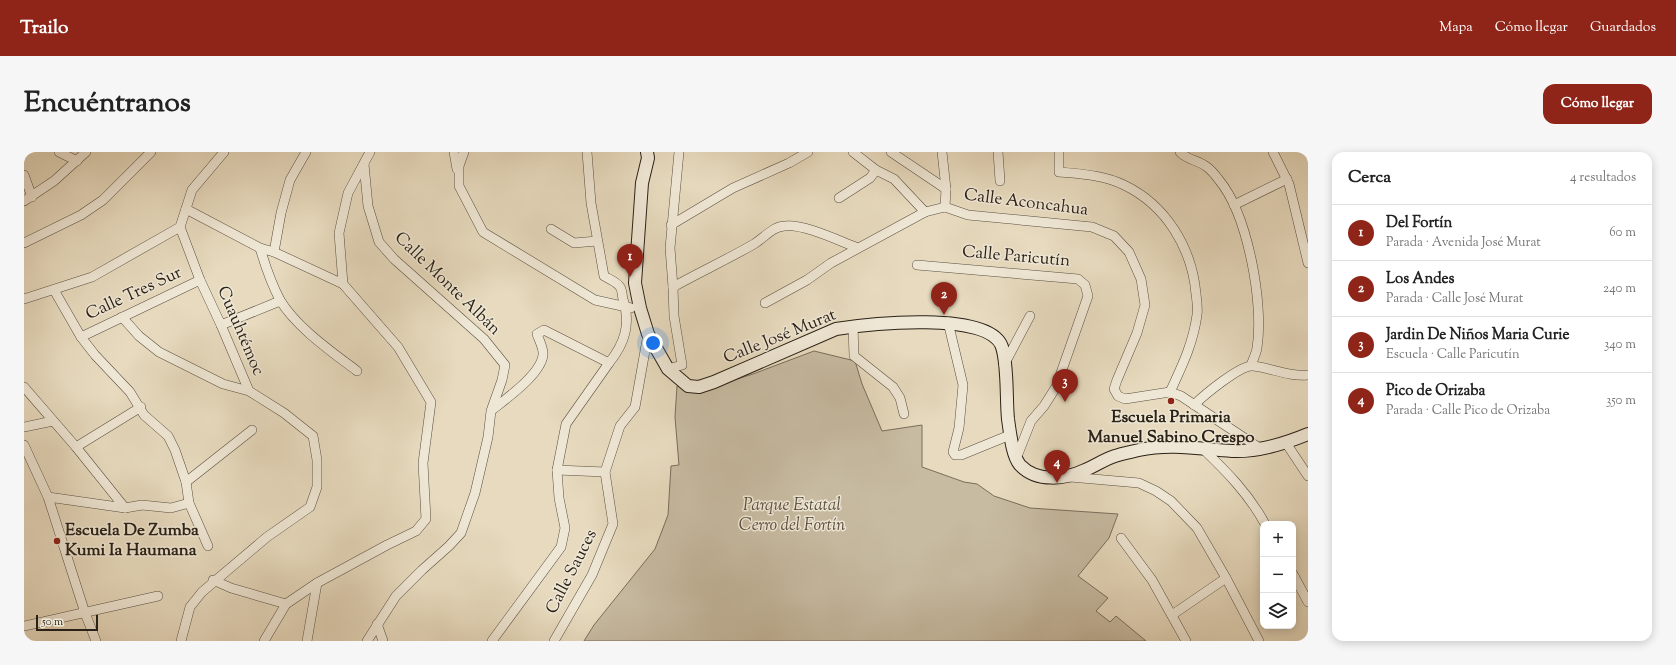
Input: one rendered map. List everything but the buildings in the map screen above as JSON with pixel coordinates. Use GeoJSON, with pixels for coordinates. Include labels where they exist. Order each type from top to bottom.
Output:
{"type":"FeatureCollection","features":[{"type":"Feature","properties":{"kind":"street"},"geometry":{"type":"LineString","coordinates":[[59,152],[77,161]]}},
{"type":"Feature","properties":{"kind":"street"},"geometry":{"type":"LineString","coordinates":[[24,175],[28,199],[77,161],[86,152]]}},
{"type":"Feature","properties":{"kind":"street"},"geometry":{"type":"LineString","coordinates":[[24,243],[81,215],[103,200],[151,152]]}},
{"type":"Feature","properties":{"kind":"street"},"geometry":{"type":"LineString","coordinates":[[24,300],[92,277],[180,227],[192,190],[224,152]]}},
{"type":"Feature","properties":{"kind":"street"},"geometry":{"type":"LineString","coordinates":[[274,252],[281,213],[290,180],[306,152]]}},
{"type":"Feature","properties":{"kind":"street"},"geometry":{"type":"LineString","coordinates":[[343,284],[339,233],[348,193],[370,152]]}},
{"type":"Feature","properties":{"kind":"street"},"geometry":{"type":"LineString","coordinates":[[454,152],[459,186],[483,232],[595,300],[626,308],[640,308]]}},
{"type":"Feature","properties":{"kind":"street"},"geometry":{"type":"LineString","coordinates":[[458,174],[464,152]]}},
{"type":"Feature","properties":{"kind":"street"},"geometry":{"type":"LineString","coordinates":[[492,641],[561,547],[565,528],[559,498],[557,470],[566,424],[618,351],[627,326],[626,308],[620,286],[604,276],[591,202],[586,152]]}},
{"type":"Feature","properties":{"kind":"street","name":"Calle José Murat"},"geometry":{"type":"LineString","coordinates":[[647,152],[648,158],[642,183],[635,283],[640,308],[648,334],[668,369],[688,386],[699,386],[714,382],[836,330],[853,326],[948,322],[982,328],[993,335],[1002,346],[1010,435],[1016,459]]}},
{"type":"Feature","properties":{"kind":"street"},"geometry":{"type":"LineString","coordinates":[[668,369],[682,365],[674,316],[670,248],[679,152]]}},
{"type":"Feature","properties":{"kind":"street"},"geometry":{"type":"LineString","coordinates":[[671,225],[733,188],[789,163],[808,152]]}},
{"type":"Feature","properties":{"kind":"street"},"geometry":{"type":"LineString","coordinates":[[853,152],[876,170],[894,179],[925,212]]}},
{"type":"Feature","properties":{"kind":"street"},"geometry":{"type":"LineString","coordinates":[[891,152],[946,189]]}},
{"type":"Feature","properties":{"kind":"street"},"geometry":{"type":"LineString","coordinates":[[765,303],[807,280],[831,263],[925,212],[945,207],[946,189],[942,152]]}},
{"type":"Feature","properties":{"kind":"street"},"geometry":{"type":"LineString","coordinates":[[998,152],[1000,181]]}},
{"type":"Feature","properties":{"kind":"street"},"geometry":{"type":"LineString","coordinates":[[1058,152],[1059,172],[1092,174],[1124,184],[1152,202],[1171,224],[1185,247],[1195,277],[1198,314],[1192,345],[1170,392],[1181,396],[1261,449]]}},
{"type":"Feature","properties":{"kind":"street"},"geometry":{"type":"LineString","coordinates":[[1180,152],[1185,157],[1207,167],[1216,177],[1234,205],[1254,269],[1259,313],[1257,349],[1251,365]]}},
{"type":"Feature","properties":{"kind":"street"},"geometry":{"type":"LineString","coordinates":[[1273,152],[1287,179],[1308,263]]}},
{"type":"Feature","properties":{"kind":"street","name":"Calle Monte Albán"},"geometry":{"type":"LineString","coordinates":[[364,164],[368,206],[379,242],[394,259],[484,339],[505,365],[502,380],[491,411]]}},
{"type":"Feature","properties":{"kind":"street"},"geometry":{"type":"LineString","coordinates":[[839,198],[870,178],[876,170]]}},
{"type":"Feature","properties":{"kind":"street"},"geometry":{"type":"LineString","coordinates":[[1234,205],[1287,179]]}},
{"type":"Feature","properties":{"kind":"street","name":"Calle Aconcahua"},"geometry":{"type":"LineString","coordinates":[[945,207],[968,215],[1092,227],[1114,236],[1129,252],[1141,279],[1145,305],[1137,333],[1114,389],[1118,396],[1125,399],[1170,392]]}},
{"type":"Feature","properties":{"kind":"street"},"geometry":{"type":"LineString","coordinates":[[186,208],[260,248],[274,252],[343,284],[398,347],[431,402],[423,463],[426,519],[416,531],[317,582],[286,604],[264,641]]}},
{"type":"Feature","properties":{"kind":"street"},"geometry":{"type":"LineString","coordinates":[[673,287],[755,244],[775,229],[783,226],[793,226],[858,248]]}},
{"type":"Feature","properties":{"kind":"street","name":"Cuauhtémoc"},"geometry":{"type":"LineString","coordinates":[[180,227],[200,280],[249,391],[284,413],[313,436],[317,460],[317,487],[310,506],[267,537],[214,580],[202,592],[190,607],[181,641]]}},
{"type":"Feature","properties":{"kind":"street"},"geometry":{"type":"LineString","coordinates":[[551,229],[574,243],[597,241]]}},
{"type":"Feature","properties":{"kind":"street"},"geometry":{"type":"LineString","coordinates":[[260,248],[266,269],[280,301],[305,330],[357,371]]}},
{"type":"Feature","properties":{"kind":"street","name":"Calle Paricutín"},"geometry":{"type":"LineString","coordinates":[[918,266],[1078,278],[1085,285],[1088,296],[1056,387],[1044,406],[1031,421],[1016,459]]}},
{"type":"Feature","properties":{"kind":"street","name":"Calle Tres Sur"},"geometry":{"type":"LineString","coordinates":[[81,337],[200,280]]}},
{"type":"Feature","properties":{"kind":"street"},"geometry":{"type":"LineString","coordinates":[[620,286],[635,283]]}},
{"type":"Feature","properties":{"kind":"street"},"geometry":{"type":"LineString","coordinates":[[54,290],[81,337],[95,355],[130,392],[141,407],[144,415],[168,436],[175,450],[186,482],[189,503],[208,546]]}},
{"type":"Feature","properties":{"kind":"street"},"geometry":{"type":"LineString","coordinates":[[221,325],[280,301]]}},
{"type":"Feature","properties":{"kind":"street"},"geometry":{"type":"LineString","coordinates":[[1004,365],[1030,316]]}},
{"type":"Feature","properties":{"kind":"street"},"geometry":{"type":"LineString","coordinates":[[122,317],[139,336],[160,352],[223,384],[249,391]]}},
{"type":"Feature","properties":{"kind":"street"},"geometry":{"type":"LineString","coordinates":[[948,322],[963,385],[959,428],[953,452],[961,455],[1010,435]]}},
{"type":"Feature","properties":{"kind":"street"},"geometry":{"type":"LineString","coordinates":[[853,326],[854,356],[893,387],[900,398],[904,414]]}},
{"type":"Feature","properties":{"kind":"street"},"geometry":{"type":"LineString","coordinates":[[367,641],[396,596],[461,533],[475,494],[488,437],[491,411],[531,376],[539,366],[544,354],[537,334],[544,330],[609,363]]}},
{"type":"Feature","properties":{"kind":"street","name":"Calle Sauces"},"geometry":{"type":"LineString","coordinates":[[554,641],[592,575],[613,524],[604,472],[620,426],[635,407],[648,334]]}},
{"type":"Feature","properties":{"kind":"street"},"geometry":{"type":"LineString","coordinates":[[1194,405],[1211,390],[1251,365],[1299,376],[1308,376]]}},
{"type":"Feature","properties":{"kind":"street"},"geometry":{"type":"LineString","coordinates":[[24,387],[76,447],[124,508]]}},
{"type":"Feature","properties":{"kind":"street"},"geometry":{"type":"LineString","coordinates":[[76,447],[141,407]]}},
{"type":"Feature","properties":{"kind":"street"},"geometry":{"type":"LineString","coordinates":[[24,427],[53,421]]}},
{"type":"Feature","properties":{"kind":"street"},"geometry":{"type":"LineString","coordinates":[[186,482],[252,430]]}},
{"type":"Feature","properties":{"kind":"street"},"geometry":{"type":"LineString","coordinates":[[1069,477],[1114,456],[1150,447],[1202,448],[1232,451],[1261,449],[1286,443],[1308,434]]}},
{"type":"Feature","properties":{"kind":"street"},"geometry":{"type":"LineString","coordinates":[[1286,443],[1308,476]]}},
{"type":"Feature","properties":{"kind":"street"},"geometry":{"type":"LineString","coordinates":[[24,445],[48,497],[85,613],[96,641]]}},
{"type":"Feature","properties":{"kind":"street"},"geometry":{"type":"LineString","coordinates":[[1202,448],[1234,479],[1255,505],[1264,521]]}},
{"type":"Feature","properties":{"kind":"street"},"geometry":{"type":"LineString","coordinates":[[1016,459],[1020,466],[1033,475],[1044,478],[1069,477],[1139,483],[1156,491],[1171,501],[1197,528],[1260,641]]}},
{"type":"Feature","properties":{"kind":"street"},"geometry":{"type":"LineString","coordinates":[[557,470],[604,472]]}},
{"type":"Feature","properties":{"kind":"street"},"geometry":{"type":"LineString","coordinates":[[48,497],[124,508],[142,505],[171,508],[189,503]]}},
{"type":"Feature","properties":{"kind":"street"},"geometry":{"type":"LineString","coordinates":[[1121,538],[1152,580],[1186,641]]}},
{"type":"Feature","properties":{"kind":"street"},"geometry":{"type":"LineString","coordinates":[[1172,615],[1226,578]]}},
{"type":"Feature","properties":{"kind":"street"},"geometry":{"type":"LineString","coordinates":[[214,580],[231,588],[286,604]]}},
{"type":"Feature","properties":{"kind":"street"},"geometry":{"type":"LineString","coordinates":[[1296,580],[1308,602]]}},
{"type":"Feature","properties":{"kind":"street"},"geometry":{"type":"LineString","coordinates":[[306,641],[317,582]]}},
{"type":"Feature","properties":{"kind":"street"},"geometry":{"type":"LineString","coordinates":[[24,626],[158,596]]}},
{"type":"Feature","properties":{"kind":"street"},"geometry":{"type":"LineString","coordinates":[[377,624],[383,641]]}},
{"type":"Feature","properties":{"kind":"green space","name":"Parque Estatal Cerro del Fortín"},"geometry":{"type":"Polygon","coordinates":[[[814,351],[855,361],[862,384],[882,431],[922,425],[922,467],[964,482],[977,484],[994,496],[1030,508],[1118,514],[1109,538],[1078,576],[1108,598],[1096,611],[1110,622],[1116,616],[1146,641],[584,641],[594,625],[655,549],[668,515],[671,466],[679,465],[675,417],[677,386],[702,390],[753,374],[814,351]]]}},
{"type":"Feature","properties":{"kind":"place","name":"Del Fortín"},"geometry":{"type":"Point","coordinates":[630,277]}},
{"type":"Feature","properties":{"kind":"place","name":"Los Andes"},"geometry":{"type":"Point","coordinates":[944,315]}},
{"type":"Feature","properties":{"kind":"place","name":"Escuela Primaria Manuel Sabino Crespo"},"geometry":{"type":"Point","coordinates":[1171,401]}},
{"type":"Feature","properties":{"kind":"place","name":"Jardin De Niños Maria Curie"},"geometry":{"type":"Point","coordinates":[1065,402]}},
{"type":"Feature","properties":{"kind":"place","name":"Pico de Orizaba"},"geometry":{"type":"Point","coordinates":[1057,483]}},
{"type":"Feature","properties":{"kind":"place","name":"Escuela De Zumba Kumi Ia Haumana"},"geometry":{"type":"Point","coordinates":[57,541]}}]}
